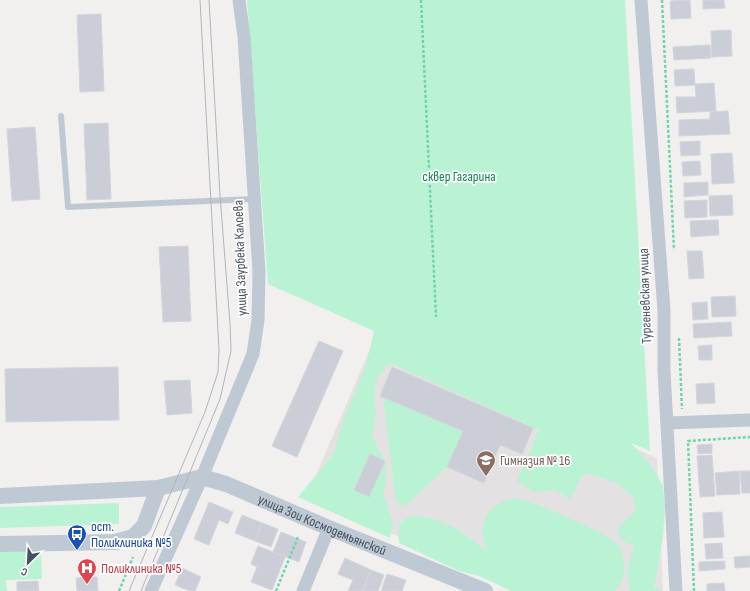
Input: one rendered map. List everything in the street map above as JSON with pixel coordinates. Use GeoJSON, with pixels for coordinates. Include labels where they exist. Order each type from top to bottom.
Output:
{"type":"FeatureCollection","features":[{"type":"Feature","properties":{"kind":"street","name":"улица Заурбека Калоева"},"geometry":{"type":"LineString","coordinates":[[151,591],[202,477],[253,354],[258,320],[259,271],[244,37],[238,0]]}},
{"type":"Feature","properties":{"kind":"street","name":"Тургеневская улица"},"geometry":{"type":"LineString","coordinates":[[641,0],[664,311],[666,423],[676,591]]}},
{"type":"Feature","properties":{"kind":"street"},"geometry":{"type":"LineString","coordinates":[[666,423],[750,420]]}},
{"type":"Feature","properties":{"kind":"street"},"geometry":{"type":"LineString","coordinates":[[0,496],[158,488],[202,477]]}},
{"type":"Feature","properties":{"kind":"street","name":"улица Зои Космодемьянской"},"geometry":{"type":"LineString","coordinates":[[202,477],[226,484],[329,528],[485,591]]}},
{"type":"Feature","properties":{"kind":"street"},"geometry":{"type":"LineString","coordinates":[[0,544],[115,542],[133,537],[144,526],[158,488]]}},
{"type":"Feature","properties":{"kind":"street"},"geometry":{"type":"LineString","coordinates":[[303,591],[329,528]]}},
{"type":"Feature","properties":{"kind":"lane"},"geometry":{"type":"LineString","coordinates":[[61,116],[68,207],[254,199]]}},
{"type":"Feature","properties":{"kind":"path"},"geometry":{"type":"LineString","coordinates":[[421,0],[436,317]]}},
{"type":"Feature","properties":{"kind":"path"},"geometry":{"type":"LineString","coordinates":[[662,0],[674,252]]}},
{"type":"Feature","properties":{"kind":"path"},"geometry":{"type":"LineString","coordinates":[[678,331],[682,410]]}},
{"type":"Feature","properties":{"kind":"path"},"geometry":{"type":"LineString","coordinates":[[694,591],[688,441],[750,437]]}},
{"type":"Feature","properties":{"kind":"path"},"geometry":{"type":"LineString","coordinates":[[276,591],[298,537]]}},
{"type":"Feature","properties":{"kind":"path"},"geometry":{"type":"LineString","coordinates":[[119,591],[133,557]]}},
{"type":"Feature","properties":{"kind":"shaded area","name":"Гимназия № 16"},"geometry":{"type":"Polygon","coordinates":[[[376,335],[657,458],[663,591],[521,591],[307,496],[376,335]]]}},
{"type":"Feature","properties":{"kind":"green space","name":"сквер Гагарина"},"geometry":{"type":"Polygon","coordinates":[[[247,0],[625,0],[650,451],[631,443],[650,464],[663,486],[665,508],[663,537],[654,588],[662,591],[631,591],[628,581],[628,568],[634,545],[627,544],[617,532],[620,525],[636,510],[633,497],[617,483],[586,473],[578,482],[571,500],[555,490],[534,492],[517,481],[539,430],[390,363],[377,378],[374,394],[376,415],[372,436],[385,461],[386,482],[383,494],[393,523],[390,538],[298,497],[334,453],[344,418],[365,369],[374,331],[268,284],[247,0]]]}},
{"type":"Feature","properties":{"kind":"green space"},"geometry":{"type":"Polygon","coordinates":[[[383,397],[463,431],[447,467],[405,506],[396,502],[383,397]]]}},
{"type":"Feature","properties":{"kind":"green space"},"geometry":{"type":"Polygon","coordinates":[[[515,498],[535,504],[567,517],[610,538],[616,543],[623,555],[624,574],[614,591],[511,591],[479,576],[459,571],[399,543],[399,527],[403,521],[409,517],[416,516],[434,519],[455,528],[488,552],[484,542],[483,533],[483,525],[486,517],[490,510],[496,505],[515,498]]]}},
{"type":"Feature","properties":{"kind":"green space"},"geometry":{"type":"Polygon","coordinates":[[[119,503],[119,524],[0,528],[0,507],[119,503]]]}},
{"type":"Feature","properties":{"kind":"green space"},"geometry":{"type":"Polygon","coordinates":[[[41,550],[42,579],[6,580],[7,591],[0,591],[0,551],[41,550]]]}},
{"type":"Feature","properties":{"kind":"building"},"geometry":{"type":"Polygon","coordinates":[[[690,0],[691,18],[671,19],[670,1],[690,0]]]}},
{"type":"Feature","properties":{"kind":"building"},"geometry":{"type":"Polygon","coordinates":[[[703,0],[724,0],[725,8],[703,9],[703,0]]]}},
{"type":"Feature","properties":{"kind":"building"},"geometry":{"type":"Polygon","coordinates":[[[101,14],[104,91],[80,92],[77,15],[101,14]]]}},
{"type":"Feature","properties":{"kind":"building"},"geometry":{"type":"Polygon","coordinates":[[[731,30],[732,56],[712,57],[711,31],[731,30]]]}},
{"type":"Feature","properties":{"kind":"building"},"geometry":{"type":"Polygon","coordinates":[[[710,45],[711,58],[674,60],[673,47],[710,45]]]}},
{"type":"Feature","properties":{"kind":"building"},"geometry":{"type":"Polygon","coordinates":[[[694,69],[695,85],[675,86],[674,70],[694,69]]]}},
{"type":"Feature","properties":{"kind":"building"},"geometry":{"type":"Polygon","coordinates":[[[714,83],[716,111],[677,113],[676,97],[696,97],[695,84],[714,83]]]}},
{"type":"Feature","properties":{"kind":"building"},"geometry":{"type":"Polygon","coordinates":[[[728,111],[730,134],[679,136],[679,120],[710,119],[710,112],[728,111]]]}},
{"type":"Feature","properties":{"kind":"building"},"geometry":{"type":"Polygon","coordinates":[[[108,123],[111,199],[87,200],[84,124],[108,123]]]}},
{"type":"Feature","properties":{"kind":"building"},"geometry":{"type":"Polygon","coordinates":[[[35,127],[40,199],[12,201],[7,129],[35,127]]]}},
{"type":"Feature","properties":{"kind":"building"},"geometry":{"type":"Polygon","coordinates":[[[700,141],[700,155],[681,156],[680,142],[700,141]]]}},
{"type":"Feature","properties":{"kind":"building"},"geometry":{"type":"Polygon","coordinates":[[[732,153],[734,183],[712,184],[711,154],[732,153]]]}},
{"type":"Feature","properties":{"kind":"building"},"geometry":{"type":"Polygon","coordinates":[[[700,161],[701,175],[683,176],[682,162],[700,161]]]}},
{"type":"Feature","properties":{"kind":"building"},"geometry":{"type":"Polygon","coordinates":[[[708,182],[708,195],[684,197],[684,183],[708,182]]]}},
{"type":"Feature","properties":{"kind":"building"},"geometry":{"type":"Polygon","coordinates":[[[732,195],[733,215],[710,216],[709,196],[732,195]]]}},
{"type":"Feature","properties":{"kind":"building"},"geometry":{"type":"Polygon","coordinates":[[[707,200],[707,217],[685,218],[684,201],[707,200]]]}},
{"type":"Feature","properties":{"kind":"building"},"geometry":{"type":"Polygon","coordinates":[[[718,220],[719,235],[691,237],[690,221],[718,220]]]}},
{"type":"Feature","properties":{"kind":"building"},"geometry":{"type":"Polygon","coordinates":[[[188,246],[191,321],[163,322],[159,247],[188,246]]]}},
{"type":"Feature","properties":{"kind":"building"},"geometry":{"type":"Polygon","coordinates":[[[687,251],[702,251],[704,278],[689,279],[687,251]]]}},
{"type":"Feature","properties":{"kind":"building"},"geometry":{"type":"Polygon","coordinates":[[[735,296],[736,316],[712,317],[711,297],[735,296]]]}},
{"type":"Feature","properties":{"kind":"building"},"geometry":{"type":"Polygon","coordinates":[[[707,302],[708,319],[693,320],[692,303],[707,302]]]}},
{"type":"Feature","properties":{"kind":"building"},"geometry":{"type":"Polygon","coordinates":[[[731,322],[732,336],[694,338],[693,324],[731,322]]]}},
{"type":"Feature","properties":{"kind":"building"},"geometry":{"type":"Polygon","coordinates":[[[319,341],[343,351],[297,457],[272,446],[319,341]]]}},
{"type":"Feature","properties":{"kind":"building"},"geometry":{"type":"Polygon","coordinates":[[[712,345],[712,360],[699,360],[698,346],[712,345]]]}},
{"type":"Feature","properties":{"kind":"building"},"geometry":{"type":"Polygon","coordinates":[[[118,367],[119,420],[6,422],[5,369],[118,367]]]}},
{"type":"Feature","properties":{"kind":"building"},"geometry":{"type":"Polygon","coordinates":[[[392,367],[533,428],[522,454],[500,445],[484,483],[447,467],[463,431],[380,396],[392,367]]]}},
{"type":"Feature","properties":{"kind":"building"},"geometry":{"type":"Polygon","coordinates":[[[190,380],[192,413],[167,415],[164,381],[190,380]]]}},
{"type":"Feature","properties":{"kind":"building"},"geometry":{"type":"Polygon","coordinates":[[[714,383],[715,403],[697,404],[696,384],[714,383]]]}},
{"type":"Feature","properties":{"kind":"building"},"geometry":{"type":"Polygon","coordinates":[[[712,444],[712,453],[698,454],[697,445],[712,444]]]}},
{"type":"Feature","properties":{"kind":"building"},"geometry":{"type":"Polygon","coordinates":[[[370,454],[385,461],[369,497],[354,490],[370,454]]]}},
{"type":"Feature","properties":{"kind":"building"},"geometry":{"type":"Polygon","coordinates":[[[712,455],[715,496],[700,497],[697,456],[712,455]]]}},
{"type":"Feature","properties":{"kind":"building"},"geometry":{"type":"Polygon","coordinates":[[[739,471],[740,494],[717,495],[715,473],[739,471]]]}},
{"type":"Feature","properties":{"kind":"building"},"geometry":{"type":"Polygon","coordinates":[[[740,471],[750,471],[750,493],[742,493],[740,471]]]}},
{"type":"Feature","properties":{"kind":"building"},"geometry":{"type":"Polygon","coordinates":[[[209,502],[233,512],[228,524],[219,520],[209,545],[194,539],[209,502]]]}},
{"type":"Feature","properties":{"kind":"building"},"geometry":{"type":"Polygon","coordinates":[[[722,512],[724,537],[704,538],[703,513],[722,512]]]}},
{"type":"Feature","properties":{"kind":"building"},"geometry":{"type":"Polygon","coordinates":[[[242,515],[262,523],[255,541],[235,533],[242,515]]]}},
{"type":"Feature","properties":{"kind":"building"},"geometry":{"type":"Polygon","coordinates":[[[262,523],[278,529],[271,547],[255,541],[262,523]]]}},
{"type":"Feature","properties":{"kind":"building"},"geometry":{"type":"Polygon","coordinates":[[[281,532],[306,542],[299,562],[273,552],[281,532]]]}},
{"type":"Feature","properties":{"kind":"building"},"geometry":{"type":"Polygon","coordinates":[[[722,543],[723,558],[706,559],[705,544],[722,543]]]}},
{"type":"Feature","properties":{"kind":"building"},"geometry":{"type":"Polygon","coordinates":[[[258,546],[285,557],[272,590],[251,582],[257,567],[251,564],[258,546]]]}},
{"type":"Feature","properties":{"kind":"building"},"geometry":{"type":"Polygon","coordinates":[[[750,556],[750,567],[735,568],[734,557],[750,556]]]}},
{"type":"Feature","properties":{"kind":"building"},"geometry":{"type":"Polygon","coordinates":[[[345,558],[371,570],[362,591],[348,591],[353,580],[338,574],[345,558]]]}},
{"type":"Feature","properties":{"kind":"building"},"geometry":{"type":"Polygon","coordinates":[[[725,561],[725,569],[699,571],[699,562],[725,561]]]}},
{"type":"Feature","properties":{"kind":"building"},"geometry":{"type":"Polygon","coordinates":[[[182,568],[201,577],[195,591],[190,591],[175,585],[182,568]]]}},
{"type":"Feature","properties":{"kind":"building"},"geometry":{"type":"Polygon","coordinates":[[[371,570],[384,575],[378,591],[363,591],[371,570]]]}},
{"type":"Feature","properties":{"kind":"building"},"geometry":{"type":"Polygon","coordinates":[[[387,574],[406,580],[402,591],[381,591],[387,574]]]}},
{"type":"Feature","properties":{"kind":"building","name":"Поликлиника №5"},"geometry":{"type":"Polygon","coordinates":[[[97,577],[98,591],[77,591],[76,578],[97,577]]]}},
{"type":"Feature","properties":{"kind":"building"},"geometry":{"type":"Polygon","coordinates":[[[38,581],[39,591],[17,591],[17,582],[38,581]]]}},
{"type":"Feature","properties":{"kind":"building"},"geometry":{"type":"Polygon","coordinates":[[[724,583],[725,591],[707,591],[707,584],[724,583]]]}},
{"type":"Feature","properties":{"kind":"tram line"},"geometry":{"type":"LineString","coordinates":[[129,591],[205,412],[218,372],[219,350],[200,0]]}},
{"type":"Feature","properties":{"kind":"tram line"},"geometry":{"type":"LineString","coordinates":[[141,591],[220,399],[231,351],[220,195],[209,0]]}},
{"type":"Feature","properties":{"kind":"place","name":"Гимназия № 16"},"geometry":{"type":"Point","coordinates":[486,477]}},
{"type":"Feature","properties":{"kind":"place","name":"ост. Поликлиника №5"},"geometry":{"type":"Point","coordinates":[77,551]}},
{"type":"Feature","properties":{"kind":"place","name":"Поликлиника №5"},"geometry":{"type":"Point","coordinates":[87,585]}}]}
